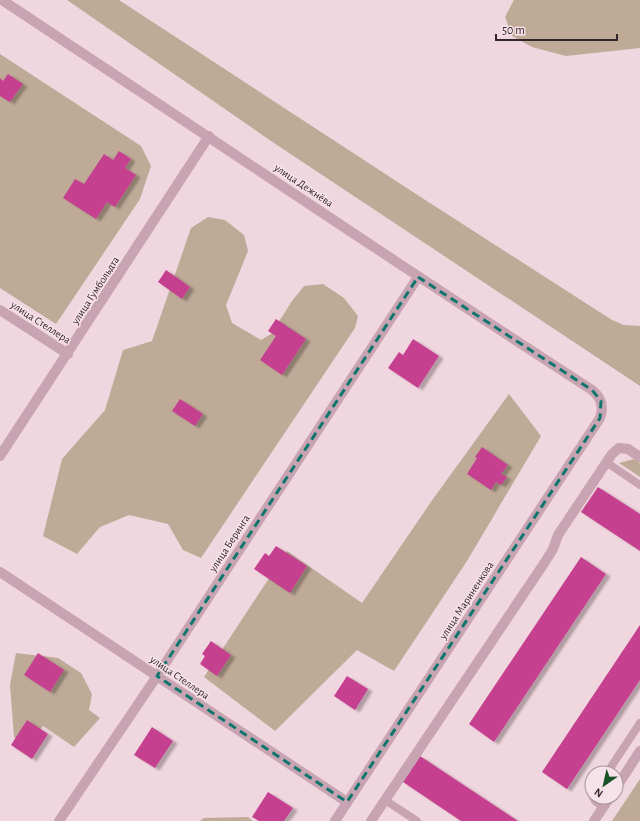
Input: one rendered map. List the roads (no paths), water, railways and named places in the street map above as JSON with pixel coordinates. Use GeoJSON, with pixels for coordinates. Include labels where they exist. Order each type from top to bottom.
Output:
{"type":"FeatureCollection","features":[{"type":"Feature","properties":{"kind":"street","name":"улица Дежнёва"},"geometry":{"type":"LineString","coordinates":[[2,0],[209,136],[418,277],[592,390]]}},
{"type":"Feature","properties":{"kind":"street","name":"улица Гумбольдта"},"geometry":{"type":"LineString","coordinates":[[0,456],[209,136]]}},
{"type":"Feature","properties":{"kind":"street","name":"улица Беринга"},"geometry":{"type":"LineString","coordinates":[[59,821],[157,676],[418,277]]}},
{"type":"Feature","properties":{"kind":"street","name":"улица Стеллера"},"geometry":{"type":"LineString","coordinates":[[0,310],[68,354]]}},
{"type":"Feature","properties":{"kind":"street","name":"улица Мариненкова"},"geometry":{"type":"LineString","coordinates":[[335,821],[600,418],[602,411],[601,401],[598,395],[592,390]]}},
{"type":"Feature","properties":{"kind":"street"},"geometry":{"type":"LineString","coordinates":[[371,821],[545,562],[553,549],[558,535],[606,462],[619,448],[628,449],[640,457]]}},
{"type":"Feature","properties":{"kind":"street","name":"улица Стеллера"},"geometry":{"type":"LineString","coordinates":[[0,572],[347,802]]}},
{"type":"Feature","properties":{"kind":"street"},"geometry":{"type":"LineString","coordinates":[[624,776],[640,751]]}},
{"type":"Feature","properties":{"kind":"street"},"geometry":{"type":"LineString","coordinates":[[594,821],[603,807]]}},
{"type":"Feature","properties":{"kind":"lane"},"geometry":{"type":"LineString","coordinates":[[606,462],[640,485]]}},
{"type":"Feature","properties":{"kind":"lane"},"geometry":{"type":"LineString","coordinates":[[612,765],[640,723]]}},
{"type":"Feature","properties":{"kind":"lane"},"geometry":{"type":"LineString","coordinates":[[386,800],[417,821]]}}]}
